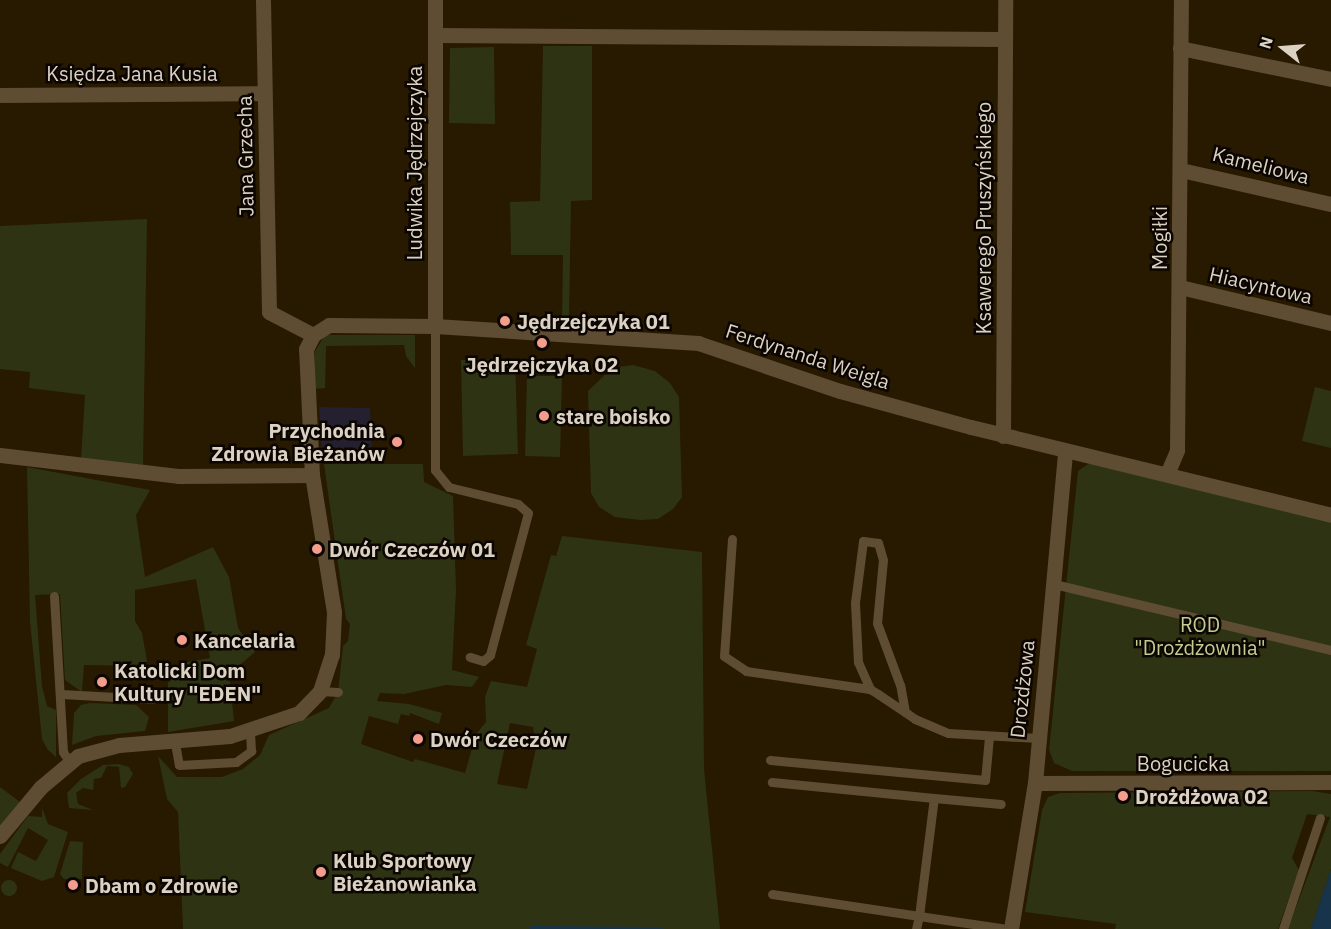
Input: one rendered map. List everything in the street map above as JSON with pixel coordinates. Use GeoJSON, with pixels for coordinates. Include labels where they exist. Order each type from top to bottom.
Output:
{"type":"FeatureCollection","features":[{"type":"Feature","properties":{"kind":"street","name":"Jana Grzecha"},"geometry":{"type":"LineString","coordinates":[[263,0],[269,312],[313,335]]}},
{"type":"Feature","properties":{"kind":"street","name":"Ludwika Jędrzejczyka"},"geometry":{"type":"LineString","coordinates":[[435,0],[435,326]]}},
{"type":"Feature","properties":{"kind":"street","name":"Ksawerego Pruszyńskiego"},"geometry":{"type":"LineString","coordinates":[[1003,436],[1005,0]]}},
{"type":"Feature","properties":{"kind":"street","name":"Mogiłki"},"geometry":{"type":"LineString","coordinates":[[1167,474],[1177,450],[1181,0]]}},
{"type":"Feature","properties":{"kind":"street"},"geometry":{"type":"LineString","coordinates":[[435,35],[799,41],[1004,39]]}},
{"type":"Feature","properties":{"kind":"street"},"geometry":{"type":"LineString","coordinates":[[1180,48],[1331,79]]}},
{"type":"Feature","properties":{"kind":"street","name":"Księdza Jana Kusia"},"geometry":{"type":"LineString","coordinates":[[0,95],[264,93]]}},
{"type":"Feature","properties":{"kind":"street","name":"Kameliowa"},"geometry":{"type":"LineString","coordinates":[[1181,170],[1331,204]]}},
{"type":"Feature","properties":{"kind":"street","name":"Hiacyntowa"},"geometry":{"type":"LineString","coordinates":[[1180,287],[1331,323]]}},
{"type":"Feature","properties":{"kind":"street","name":"Ferdynanda Weigla"},"geometry":{"type":"LineString","coordinates":[[313,335],[329,325],[435,326],[698,342],[840,391],[1003,436],[1331,515]]}},
{"type":"Feature","properties":{"kind":"street"},"geometry":{"type":"LineString","coordinates":[[0,836],[41,787],[69,761],[112,746],[175,743],[250,730],[298,713],[320,691],[332,655],[334,612],[312,475],[305,398],[306,349],[313,335]]}},
{"type":"Feature","properties":{"kind":"street","name":"Drożdżowa"},"geometry":{"type":"LineString","coordinates":[[1009,929],[1035,783],[1065,451]]}},
{"type":"Feature","properties":{"kind":"street"},"geometry":{"type":"LineString","coordinates":[[0,455],[178,476],[312,475]]}},
{"type":"Feature","properties":{"kind":"street","name":"Bogucicka"},"geometry":{"type":"LineString","coordinates":[[1035,783],[1331,782]]}},
{"type":"Feature","properties":{"kind":"lane"},"geometry":{"type":"LineString","coordinates":[[435,326],[435,470],[448,486],[518,504],[528,513],[490,655],[483,661],[470,657]]}},
{"type":"Feature","properties":{"kind":"lane"},"geometry":{"type":"LineString","coordinates":[[732,538],[724,656],[746,671],[870,689],[905,712],[948,733],[1038,738]]}},
{"type":"Feature","properties":{"kind":"lane"},"geometry":{"type":"LineString","coordinates":[[870,689],[858,662],[855,603],[863,541],[878,543],[883,560],[877,623],[900,685],[905,712]]}},
{"type":"Feature","properties":{"kind":"lane"},"geometry":{"type":"LineString","coordinates":[[1054,584],[1331,650]]}},
{"type":"Feature","properties":{"kind":"lane"},"geometry":{"type":"LineString","coordinates":[[54,596],[63,753],[69,761]]}},
{"type":"Feature","properties":{"kind":"lane"},"geometry":{"type":"LineString","coordinates":[[320,691],[338,692]]}},
{"type":"Feature","properties":{"kind":"lane"},"geometry":{"type":"LineString","coordinates":[[61,694],[153,699]]}},
{"type":"Feature","properties":{"kind":"lane"},"geometry":{"type":"LineString","coordinates":[[175,743],[179,765],[236,762],[250,751],[250,730]]}},
{"type":"Feature","properties":{"kind":"lane"},"geometry":{"type":"LineString","coordinates":[[770,760],[985,780],[989,737]]}},
{"type":"Feature","properties":{"kind":"lane"},"geometry":{"type":"LineString","coordinates":[[772,782],[1001,804]]}},
{"type":"Feature","properties":{"kind":"lane"},"geometry":{"type":"LineString","coordinates":[[916,929],[934,798]]}},
{"type":"Feature","properties":{"kind":"lane"},"geometry":{"type":"LineString","coordinates":[[1283,929],[1320,818]]}},
{"type":"Feature","properties":{"kind":"lane"},"geometry":{"type":"LineString","coordinates":[[772,894],[1009,929]]}},
{"type":"Feature","properties":{"kind":"shaded area"},"geometry":{"type":"Polygon","coordinates":[[[319,407],[370,408],[372,455],[322,456],[319,407]]]}},
{"type":"Feature","properties":{"kind":"green space"},"geometry":{"type":"Polygon","coordinates":[[[543,46],[592,46],[592,200],[571,201],[569,321],[562,321],[563,255],[511,255],[510,202],[540,201],[543,46]]]}},
{"type":"Feature","properties":{"kind":"green space"},"geometry":{"type":"Polygon","coordinates":[[[494,47],[495,124],[449,123],[450,48],[494,47]]]}},
{"type":"Feature","properties":{"kind":"green space"},"geometry":{"type":"Polygon","coordinates":[[[147,219],[143,465],[81,459],[85,395],[29,388],[30,372],[0,369],[0,226],[147,219]]]}},
{"type":"Feature","properties":{"kind":"green space"},"geometry":{"type":"Polygon","coordinates":[[[325,335],[415,335],[415,368],[406,356],[404,345],[326,346],[325,388],[314,389],[315,351],[325,335]]]}},
{"type":"Feature","properties":{"kind":"green space"},"geometry":{"type":"Polygon","coordinates":[[[515,359],[518,454],[463,456],[461,360],[515,359]]]}},
{"type":"Feature","properties":{"kind":"green space"},"geometry":{"type":"Polygon","coordinates":[[[633,365],[655,371],[670,383],[679,397],[682,497],[673,509],[658,519],[640,520],[615,517],[599,507],[591,493],[588,391],[612,368],[633,365]]]}},
{"type":"Feature","properties":{"kind":"green space","name":"stare boisko"},"geometry":{"type":"Polygon","coordinates":[[[527,376],[562,376],[560,457],[525,456],[527,376]]]}},
{"type":"Feature","properties":{"kind":"green space"},"geometry":{"type":"Polygon","coordinates":[[[1315,387],[1331,391],[1331,448],[1302,441],[1315,387]]]}},
{"type":"Feature","properties":{"kind":"green space","name":"ROD \"Drożdżownia\""},"geometry":{"type":"Polygon","coordinates":[[[1091,462],[1331,519],[1331,771],[1072,771],[1054,763],[1049,750],[1078,471],[1091,462]]]}},
{"type":"Feature","properties":{"kind":"green space"},"geometry":{"type":"Polygon","coordinates":[[[324,464],[423,464],[424,482],[453,496],[456,590],[452,670],[479,677],[472,687],[446,685],[404,694],[380,693],[377,701],[409,704],[442,713],[439,724],[410,713],[409,716],[401,714],[398,724],[369,716],[361,744],[413,762],[415,759],[465,773],[476,734],[486,722],[485,697],[491,681],[527,687],[537,649],[526,645],[551,555],[556,556],[562,536],[702,552],[704,769],[720,929],[183,929],[178,812],[167,799],[158,756],[177,777],[222,777],[243,769],[260,755],[269,735],[329,708],[338,692],[343,646],[348,641],[350,624],[346,619],[324,464]],[[510,723],[497,784],[527,789],[536,748],[533,727],[510,723]]]}},
{"type":"Feature","properties":{"kind":"green space"},"geometry":{"type":"Polygon","coordinates":[[[27,467],[150,490],[136,515],[145,577],[213,547],[229,577],[238,628],[255,652],[229,674],[234,721],[168,732],[168,683],[182,663],[210,658],[196,579],[135,590],[135,621],[142,633],[147,661],[143,666],[84,665],[82,692],[65,680],[60,594],[35,595],[42,686],[47,706],[56,710],[56,757],[48,750],[42,739],[30,622],[27,467]]]}},
{"type":"Feature","properties":{"kind":"green space"},"geometry":{"type":"Polygon","coordinates":[[[90,703],[136,705],[149,717],[145,731],[96,736],[72,745],[74,713],[81,705],[90,703]]]}},
{"type":"Feature","properties":{"kind":"green space"},"geometry":{"type":"Polygon","coordinates":[[[119,764],[129,767],[133,774],[125,787],[121,788],[119,767],[107,766],[101,778],[94,779],[93,790],[83,788],[76,793],[78,804],[93,810],[69,808],[67,793],[81,779],[103,765],[119,764]]]}},
{"type":"Feature","properties":{"kind":"green space"},"geometry":{"type":"Polygon","coordinates":[[[0,787],[20,802],[0,827],[0,787]]]}},
{"type":"Feature","properties":{"kind":"green space"},"geometry":{"type":"Polygon","coordinates":[[[1312,791],[1331,794],[1331,869],[1311,929],[1288,929],[1330,817],[1307,814],[1292,858],[1299,870],[1278,929],[1115,929],[1116,924],[1025,912],[1042,810],[1048,797],[1060,793],[1312,791]]]}},
{"type":"Feature","properties":{"kind":"green space"},"geometry":{"type":"Polygon","coordinates":[[[42,808],[48,824],[68,832],[54,877],[42,881],[11,868],[18,852],[36,861],[48,840],[28,828],[8,867],[0,863],[0,854],[28,816],[42,817],[42,808]]]}},
{"type":"Feature","properties":{"kind":"green space"},"geometry":{"type":"Polygon","coordinates":[[[70,841],[83,842],[82,879],[64,879],[60,874],[70,841]]]}},
{"type":"Feature","properties":{"kind":"green space"},"geometry":{"type":"Polygon","coordinates":[[[9,880],[15,882],[17,888],[15,894],[9,896],[3,894],[1,888],[3,882],[9,880]]]}},
{"type":"Feature","properties":{"kind":"water"},"geometry":{"type":"Polygon","coordinates":[[[1331,869],[1331,929],[1311,929],[1331,869]]]}},
{"type":"Feature","properties":{"kind":"waterway"},"geometry":{"type":"LineString","coordinates":[[532,928],[660,929]]}},
{"type":"Feature","properties":{"kind":"place","name":"Jędrzejczyka 01"},"geometry":{"type":"Point","coordinates":[505,321]}},
{"type":"Feature","properties":{"kind":"place","name":"Jędrzejczyka 02"},"geometry":{"type":"Point","coordinates":[542,343]}},
{"type":"Feature","properties":{"kind":"place","name":"stare boisko"},"geometry":{"type":"Point","coordinates":[544,416]}},
{"type":"Feature","properties":{"kind":"place","name":"Przychodnia Zdrowia Bieżanów"},"geometry":{"type":"Point","coordinates":[397,442]}},
{"type":"Feature","properties":{"kind":"place","name":"Dwór Czeczów 01"},"geometry":{"type":"Point","coordinates":[317,549]}},
{"type":"Feature","properties":{"kind":"place","name":"Kancelaria"},"geometry":{"type":"Point","coordinates":[182,640]}},
{"type":"Feature","properties":{"kind":"place","name":"Katolicki Dom Kultury \"EDEN\""},"geometry":{"type":"Point","coordinates":[102,682]}},
{"type":"Feature","properties":{"kind":"place","name":"Dwór Czeczów"},"geometry":{"type":"Point","coordinates":[418,739]}},
{"type":"Feature","properties":{"kind":"place","name":"Drożdżowa 02"},"geometry":{"type":"Point","coordinates":[1123,796]}},
{"type":"Feature","properties":{"kind":"place","name":"Klub Sportowy Bieżanowianka"},"geometry":{"type":"Point","coordinates":[321,872]}},
{"type":"Feature","properties":{"kind":"place","name":"Dbam o Zdrowie"},"geometry":{"type":"Point","coordinates":[73,885]}}]}
